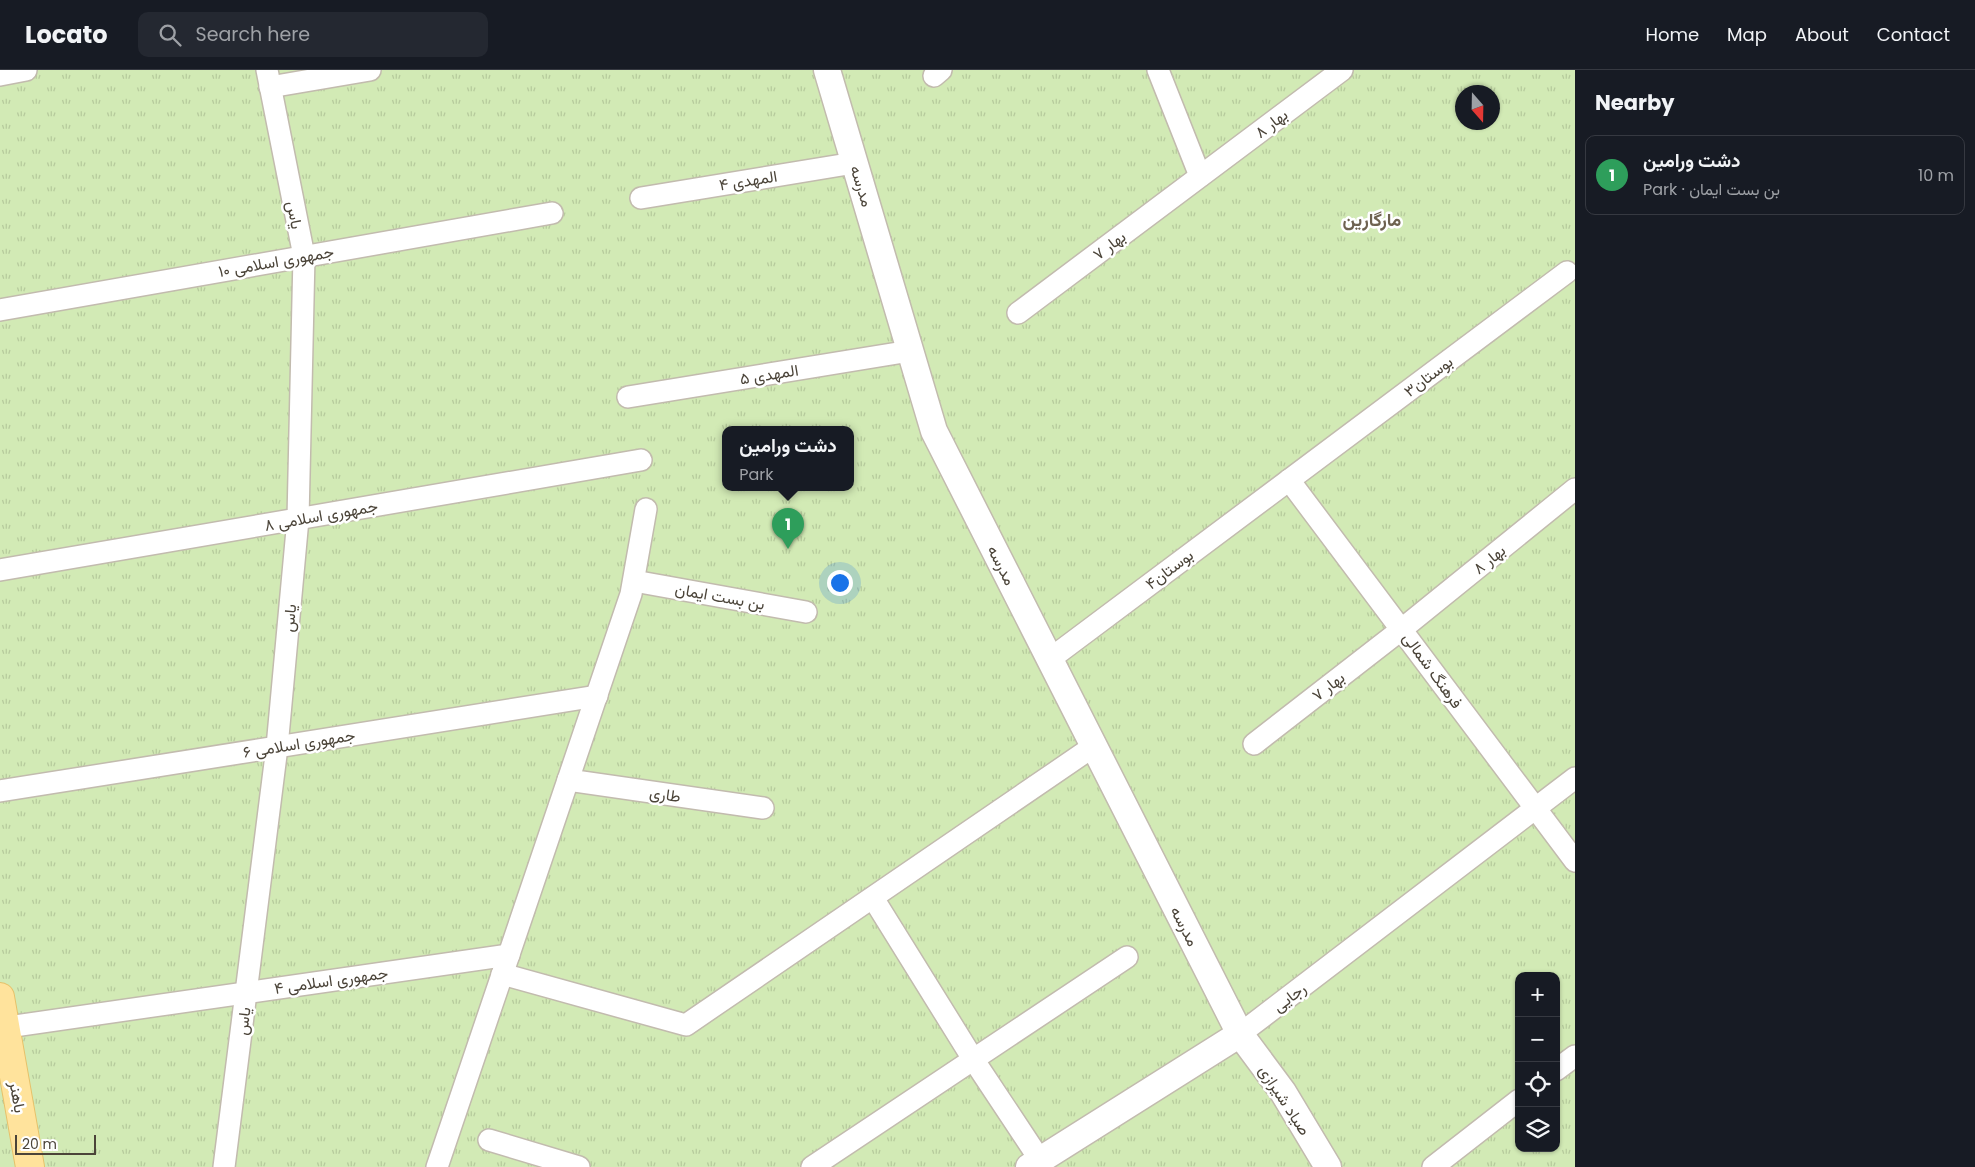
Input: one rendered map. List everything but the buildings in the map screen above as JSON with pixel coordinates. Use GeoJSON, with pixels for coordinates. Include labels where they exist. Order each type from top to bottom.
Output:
{"type":"FeatureCollection","features":[{"type":"Feature","properties":{"kind":"main road","name":"باهنر"},"geometry":{"type":"LineString","coordinates":[[0,997],[3,1027],[30,1167]]}},
{"type":"Feature","properties":{"kind":"street"},"geometry":{"type":"LineString","coordinates":[[0,74],[26,70]]}},
{"type":"Feature","properties":{"kind":"street"},"geometry":{"type":"LineString","coordinates":[[268,79],[370,70]]}},
{"type":"Feature","properties":{"kind":"street","name":"مدرسه"},"geometry":{"type":"LineString","coordinates":[[827,70],[934,430],[1240,1034]]}},
{"type":"Feature","properties":{"kind":"street"},"geometry":{"type":"LineString","coordinates":[[1158,70],[1200,176]]}},
{"type":"Feature","properties":{"kind":"street","name":"بهار ۸"},"geometry":{"type":"LineString","coordinates":[[1200,176],[1342,70]]}},
{"type":"Feature","properties":{"kind":"street","name":"یاس"},"geometry":{"type":"LineString","coordinates":[[224,1167],[277,747],[298,519],[304,256],[268,79]]}},
{"type":"Feature","properties":{"kind":"street","name":"المهدی ۴"},"geometry":{"type":"LineString","coordinates":[[641,198],[854,162]]}},
{"type":"Feature","properties":{"kind":"street","name":"بهار ۷"},"geometry":{"type":"LineString","coordinates":[[1018,313],[1200,176]]}},
{"type":"Feature","properties":{"kind":"street","name":"جمهوری اسلامی ۱۰"},"geometry":{"type":"LineString","coordinates":[[0,310],[552,213]]}},
{"type":"Feature","properties":{"kind":"street","name":"بوستان۳"},"geometry":{"type":"LineString","coordinates":[[1289,480],[1567,272]]}},
{"type":"Feature","properties":{"kind":"street","name":"المهدی ۵"},"geometry":{"type":"LineString","coordinates":[[628,397],[910,350]]}},
{"type":"Feature","properties":{"kind":"street","name":"جمهوری اسلامی ۸"},"geometry":{"type":"LineString","coordinates":[[0,570],[641,460]]}},
{"type":"Feature","properties":{"kind":"street","name":"فرهنگ شمالی"},"geometry":{"type":"LineString","coordinates":[[1289,480],[1575,861]]}},
{"type":"Feature","properties":{"kind":"street","name":"بوستان۴"},"geometry":{"type":"LineString","coordinates":[[1050,659],[1289,480]]}},
{"type":"Feature","properties":{"kind":"street","name":"بهار ۸"},"geometry":{"type":"LineString","coordinates":[[1402,629],[1575,489]]}},
{"type":"Feature","properties":{"kind":"street"},"geometry":{"type":"LineString","coordinates":[[437,1167],[631,594],[646,509]]}},
{"type":"Feature","properties":{"kind":"street","name":"بن بست ایمان"},"geometry":{"type":"LineString","coordinates":[[634,581],[806,612]]}},
{"type":"Feature","properties":{"kind":"street","name":"بهار ۷"},"geometry":{"type":"LineString","coordinates":[[1254,744],[1402,629]]}},
{"type":"Feature","properties":{"kind":"street","name":"جمهوری اسلامی ۶"},"geometry":{"type":"LineString","coordinates":[[0,791],[597,696]]}},
{"type":"Feature","properties":{"kind":"street"},"geometry":{"type":"LineString","coordinates":[[505,965],[686,1025],[1094,746]]}},
{"type":"Feature","properties":{"kind":"street"},"geometry":{"type":"LineString","coordinates":[[1535,809],[1575,778]]}},
{"type":"Feature","properties":{"kind":"street","name":"طاری"},"geometry":{"type":"LineString","coordinates":[[568,780],[763,808]]}},
{"type":"Feature","properties":{"kind":"street","name":"رجایی"},"geometry":{"type":"LineString","coordinates":[[1035,1164],[1240,1034],[1535,809]]}},
{"type":"Feature","properties":{"kind":"street"},"geometry":{"type":"LineString","coordinates":[[873,898],[973,1059],[1035,1164]]}},
{"type":"Feature","properties":{"kind":"street"},"geometry":{"type":"LineString","coordinates":[[812,1167],[1127,957]]}},
{"type":"Feature","properties":{"kind":"street","name":"جمهوری اسلامی ۴"},"geometry":{"type":"LineString","coordinates":[[3,1027],[247,992],[505,965]]}},
{"type":"Feature","properties":{"kind":"street","name":"صیاد شیرازی"},"geometry":{"type":"LineString","coordinates":[[1240,1034],[1283,1092],[1328,1167]]}},
{"type":"Feature","properties":{"kind":"street"},"geometry":{"type":"LineString","coordinates":[[1560,1067],[1575,1056]]}},
{"type":"Feature","properties":{"kind":"street"},"geometry":{"type":"LineString","coordinates":[[1433,1167],[1515,1103]]}},
{"type":"Feature","properties":{"kind":"street"},"geometry":{"type":"LineString","coordinates":[[489,1140],[579,1167]]}},
{"type":"Feature","properties":{"kind":"green space"},"geometry":{"type":"Polygon","coordinates":[[[0,70],[1575,70],[1575,1167],[0,1167],[0,70]]]}},
{"type":"Feature","properties":{"kind":"place","name":"دشت ورامین"},"geometry":{"type":"Point","coordinates":[788,549]}},
{"type":"Feature","properties":{"kind":"district","name":"مارگارین"},"geometry":{"type":"Point","coordinates":[1372,220]}}]}
